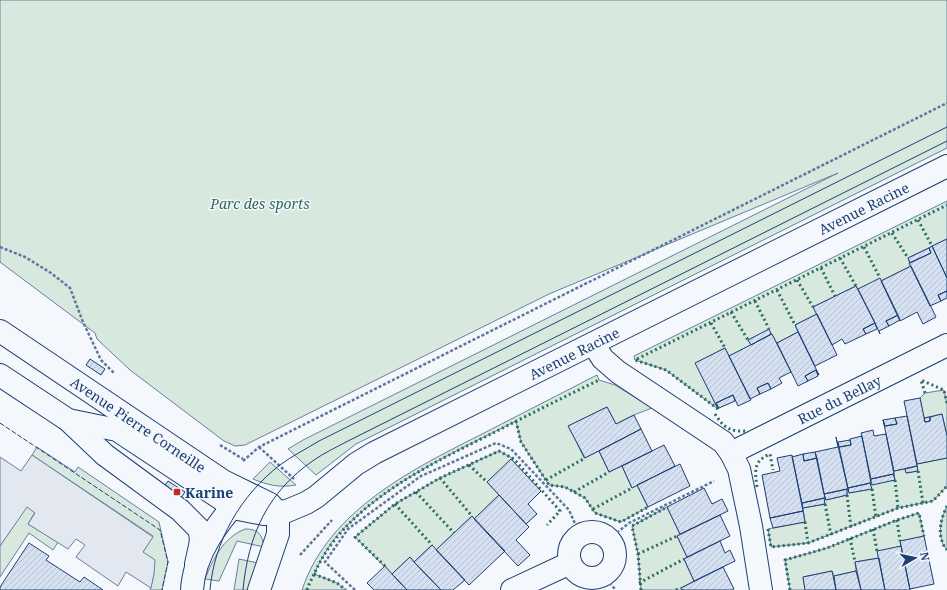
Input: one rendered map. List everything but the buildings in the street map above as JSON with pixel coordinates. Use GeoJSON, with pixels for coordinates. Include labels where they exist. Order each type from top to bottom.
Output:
{"type":"FeatureCollection","features":[{"type":"Feature","properties":{"kind":"street","name":"Avenue Racine"},"geometry":{"type":"LineString","coordinates":[[278,513],[297,507],[316,497],[356,464],[374,453],[947,166]]}},
{"type":"Feature","properties":{"kind":"street","name":"Avenue Pierre Corneille"},"geometry":{"type":"LineString","coordinates":[[0,331],[223,481],[239,499],[270,504],[278,513]]}},
{"type":"Feature","properties":{"kind":"street"},"geometry":{"type":"LineString","coordinates":[[593,344],[603,359],[618,372],[723,442],[735,461],[750,526],[761,590]]}},
{"type":"Feature","properties":{"kind":"street","name":"Rue du Bellay"},"geometry":{"type":"LineString","coordinates":[[735,461],[947,345]]}},
{"type":"Feature","properties":{"kind":"street"},"geometry":{"type":"LineString","coordinates":[[0,374],[68,420],[105,455],[180,510],[199,529],[200,546],[192,590]]}},
{"type":"Feature","properties":{"kind":"street"},"geometry":{"type":"LineString","coordinates":[[68,420],[117,430],[239,499],[209,539],[196,564]]}},
{"type":"Feature","properties":{"kind":"street"},"geometry":{"type":"LineString","coordinates":[[259,590],[278,534],[278,513]]}},
{"type":"Feature","properties":{"kind":"street"},"geometry":{"type":"LineString","coordinates":[[586,532],[598,532],[609,538],[615,550],[616,556],[609,583],[596,578],[583,576],[578,573],[570,563],[569,550],[571,544],[580,535],[586,532]]}},
{"type":"Feature","properties":{"kind":"street"},"geometry":{"type":"LineString","coordinates":[[512,590],[570,563]]}},
{"type":"Feature","properties":{"kind":"path"},"geometry":{"type":"LineString","coordinates":[[244,459],[259,447],[947,103]]}},
{"type":"Feature","properties":{"kind":"path"},"geometry":{"type":"LineString","coordinates":[[0,247],[25,257],[51,273],[70,288],[83,322],[101,360],[120,379]]}},
{"type":"Feature","properties":{"kind":"path"},"geometry":{"type":"LineString","coordinates":[[355,590],[325,562],[348,529],[421,476],[496,443],[511,449],[568,510],[580,535]]}},
{"type":"Feature","properties":{"kind":"path"},"geometry":{"type":"LineString","coordinates":[[609,538],[629,523],[735,461]]}},
{"type":"Feature","properties":{"kind":"green space","name":"Parc des sports"},"geometry":{"type":"Polygon","coordinates":[[[0,0],[947,0],[947,148],[356,444],[316,475],[288,449],[303,440],[838,173],[549,294],[245,445],[235,446],[224,441],[130,370],[97,339],[95,333],[0,262],[0,0]]]}},
{"type":"Feature","properties":{"kind":"green space"},"geometry":{"type":"Polygon","coordinates":[[[947,201],[947,239],[908,258],[911,266],[881,281],[858,289],[856,286],[813,307],[817,314],[795,325],[798,332],[777,343],[769,330],[748,340],[751,345],[729,356],[725,348],[696,363],[718,409],[666,370],[635,360],[634,356],[947,201]]]}},
{"type":"Feature","properties":{"kind":"green space"},"geometry":{"type":"Polygon","coordinates":[[[597,375],[599,380],[615,385],[652,408],[616,424],[607,407],[569,426],[584,458],[599,451],[609,472],[622,466],[632,488],[637,485],[648,507],[621,522],[595,513],[585,498],[565,487],[549,485],[521,442],[516,421],[454,452],[413,475],[375,501],[344,528],[329,546],[314,574],[337,583],[346,590],[302,590],[315,561],[332,536],[353,514],[378,494],[431,460],[597,375]]]}},
{"type":"Feature","properties":{"kind":"green space"},"geometry":{"type":"Polygon","coordinates":[[[944,390],[947,404],[947,436],[942,414],[924,418],[920,398],[925,393],[944,390]]]}},
{"type":"Feature","properties":{"kind":"green space"},"geometry":{"type":"Polygon","coordinates":[[[37,447],[75,472],[78,467],[159,522],[168,562],[162,590],[150,590],[154,574],[143,552],[153,536],[32,455],[37,447]]]}},
{"type":"Feature","properties":{"kind":"green space"},"geometry":{"type":"Polygon","coordinates":[[[499,451],[514,459],[487,482],[499,495],[474,519],[472,516],[436,550],[432,545],[414,562],[410,557],[392,574],[355,537],[395,504],[440,478],[499,451]]]}},
{"type":"Feature","properties":{"kind":"green space"},"geometry":{"type":"Polygon","coordinates":[[[947,458],[947,486],[933,501],[898,508],[808,543],[771,547],[768,529],[805,522],[803,508],[825,504],[824,498],[826,500],[847,495],[847,489],[849,493],[871,489],[870,483],[895,480],[894,471],[905,469],[907,473],[917,471],[917,464],[947,458]]]}},
{"type":"Feature","properties":{"kind":"green space"},"geometry":{"type":"Polygon","coordinates":[[[270,462],[296,485],[274,485],[253,479],[270,462]]]}},
{"type":"Feature","properties":{"kind":"green space"},"geometry":{"type":"Polygon","coordinates":[[[27,506],[35,512],[28,524],[58,542],[53,550],[29,533],[0,577],[0,546],[27,506]]]}},
{"type":"Feature","properties":{"kind":"green space"},"geometry":{"type":"Polygon","coordinates":[[[947,506],[947,550],[942,543],[940,532],[942,519],[947,506]]]}},
{"type":"Feature","properties":{"kind":"green space"},"geometry":{"type":"Polygon","coordinates":[[[667,507],[680,534],[677,536],[687,557],[684,559],[694,581],[681,588],[682,590],[641,590],[638,554],[632,526],[667,507]]]}},
{"type":"Feature","properties":{"kind":"green space"},"geometry":{"type":"Polygon","coordinates":[[[919,513],[924,536],[900,542],[901,546],[879,558],[855,562],[856,571],[834,576],[832,571],[803,577],[805,590],[790,590],[785,560],[827,548],[897,520],[919,513]]]}},
{"type":"Feature","properties":{"kind":"green space"},"geometry":{"type":"Polygon","coordinates":[[[245,529],[253,530],[259,533],[264,547],[237,541],[219,581],[205,579],[215,557],[220,550],[231,538],[245,529]]]}},
{"type":"Feature","properties":{"kind":"green space"},"geometry":{"type":"Polygon","coordinates":[[[239,559],[258,563],[251,590],[234,590],[239,559]]]}},
{"type":"Feature","properties":{"kind":"shaded area"},"geometry":{"type":"Polygon","coordinates":[[[32,455],[153,537],[143,552],[155,560],[151,588],[126,572],[118,586],[76,557],[85,545],[76,539],[68,549],[28,524],[35,513],[27,507],[0,546],[0,457],[21,471],[32,455]]]}},
{"type":"Feature","properties":{"kind":"tram line"},"geometry":{"type":"LineString","coordinates":[[210,590],[217,554],[232,520],[253,490],[266,477],[289,459],[319,441],[947,127]]}},
{"type":"Feature","properties":{"kind":"tram line"},"geometry":{"type":"LineString","coordinates":[[243,590],[250,551],[255,534],[272,501],[284,486],[318,457],[947,141]]}},
{"type":"Feature","properties":{"kind":"hedge"},"geometry":{"type":"LineString","coordinates":[[718,409],[666,370],[635,360],[947,205]]}},
{"type":"Feature","properties":{"kind":"hedge"},"geometry":{"type":"LineString","coordinates":[[918,220],[932,246]]}},
{"type":"Feature","properties":{"kind":"hedge"},"geometry":{"type":"LineString","coordinates":[[892,233],[908,258]]}},
{"type":"Feature","properties":{"kind":"hedge"},"geometry":{"type":"LineString","coordinates":[[864,247],[880,278]]}},
{"type":"Feature","properties":{"kind":"hedge"},"geometry":{"type":"LineString","coordinates":[[840,258],[856,286]]}},
{"type":"Feature","properties":{"kind":"hedge"},"geometry":{"type":"LineString","coordinates":[[821,268],[835,296]]}},
{"type":"Feature","properties":{"kind":"hedge"},"geometry":{"type":"LineString","coordinates":[[797,280],[813,307]]}},
{"type":"Feature","properties":{"kind":"hedge"},"geometry":{"type":"LineString","coordinates":[[777,290],[795,325]]}},
{"type":"Feature","properties":{"kind":"hedge"},"geometry":{"type":"LineString","coordinates":[[755,301],[769,329]]}},
{"type":"Feature","properties":{"kind":"hedge"},"geometry":{"type":"LineString","coordinates":[[731,312],[748,340]]}},
{"type":"Feature","properties":{"kind":"hedge"},"geometry":{"type":"LineString","coordinates":[[711,323],[725,348]]}},
{"type":"Feature","properties":{"kind":"hedge"},"geometry":{"type":"LineString","coordinates":[[307,590],[316,570],[330,546],[348,524],[370,505],[419,472],[599,380]]}},
{"type":"Feature","properties":{"kind":"hedge"},"geometry":{"type":"LineString","coordinates":[[925,393],[921,380],[944,390],[947,404]]}},
{"type":"Feature","properties":{"kind":"hedge"},"geometry":{"type":"LineString","coordinates":[[715,414],[721,423],[728,428],[736,431],[747,431]]}},
{"type":"Feature","properties":{"kind":"hedge"},"geometry":{"type":"LineString","coordinates":[[516,421],[521,442],[549,485],[565,487],[585,498],[595,513],[621,522],[648,507]]}},
{"type":"Feature","properties":{"kind":"hedge"},"geometry":{"type":"LineString","coordinates":[[385,566],[355,537],[395,504],[440,478],[499,451],[514,459],[560,511],[547,525]]}},
{"type":"Feature","properties":{"kind":"hedge"},"geometry":{"type":"LineString","coordinates":[[757,487],[756,467],[764,457],[770,454],[773,470]]}},
{"type":"Feature","properties":{"kind":"hedge"},"geometry":{"type":"LineString","coordinates":[[546,480],[585,458]]}},
{"type":"Feature","properties":{"kind":"hedge"},"geometry":{"type":"LineString","coordinates":[[469,465],[487,482]]}},
{"type":"Feature","properties":{"kind":"hedge"},"geometry":{"type":"LineString","coordinates":[[918,471],[923,503]]}},
{"type":"Feature","properties":{"kind":"hedge"},"geometry":{"type":"LineString","coordinates":[[574,492],[609,472]]}},
{"type":"Feature","properties":{"kind":"hedge"},"geometry":{"type":"LineString","coordinates":[[440,478],[472,516]]}},
{"type":"Feature","properties":{"kind":"hedge"},"geometry":{"type":"LineString","coordinates":[[895,480],[898,508]]}},
{"type":"Feature","properties":{"kind":"hedge"},"geometry":{"type":"LineString","coordinates":[[768,529],[771,547],[808,543],[898,508],[933,501],[947,486]]}},
{"type":"Feature","properties":{"kind":"hedge"},"geometry":{"type":"LineString","coordinates":[[593,509],[632,488]]}},
{"type":"Feature","properties":{"kind":"hedge"},"geometry":{"type":"LineString","coordinates":[[872,489],[876,518]]}},
{"type":"Feature","properties":{"kind":"hedge"},"geometry":{"type":"LineString","coordinates":[[416,492],[454,533]]}},
{"type":"Feature","properties":{"kind":"hedge"},"geometry":{"type":"LineString","coordinates":[[847,495],[851,527]]}},
{"type":"Feature","properties":{"kind":"hedge"},"geometry":{"type":"LineString","coordinates":[[395,504],[432,545]]}},
{"type":"Feature","properties":{"kind":"hedge"},"geometry":{"type":"LineString","coordinates":[[825,504],[831,535]]}},
{"type":"Feature","properties":{"kind":"hedge"},"geometry":{"type":"LineString","coordinates":[[947,506],[942,519],[940,532],[942,543],[947,550]]}},
{"type":"Feature","properties":{"kind":"hedge"},"geometry":{"type":"LineString","coordinates":[[641,590],[638,554],[632,526],[667,507]]}},
{"type":"Feature","properties":{"kind":"hedge"},"geometry":{"type":"LineString","coordinates":[[790,590],[785,560],[827,548],[897,520],[919,513],[924,536]]}},
{"type":"Feature","properties":{"kind":"hedge"},"geometry":{"type":"LineString","coordinates":[[897,520],[900,541]]}},
{"type":"Feature","properties":{"kind":"hedge"},"geometry":{"type":"LineString","coordinates":[[805,522],[808,543]]}},
{"type":"Feature","properties":{"kind":"hedge"},"geometry":{"type":"LineString","coordinates":[[873,529],[877,551]]}},
{"type":"Feature","properties":{"kind":"hedge"},"geometry":{"type":"LineString","coordinates":[[638,554],[677,536]]}},
{"type":"Feature","properties":{"kind":"hedge"},"geometry":{"type":"LineString","coordinates":[[850,538],[855,562]]}},
{"type":"Feature","properties":{"kind":"hedge"},"geometry":{"type":"LineString","coordinates":[[639,583],[684,559]]}},
{"type":"Feature","properties":{"kind":"hedge"},"geometry":{"type":"LineString","coordinates":[[314,574],[337,583],[346,590]]}},
{"type":"Feature","properties":{"kind":"hedge"},"geometry":{"type":"LineString","coordinates":[[676,590],[681,588]]}},
{"type":"Feature","properties":{"kind":"fence"},"geometry":{"type":"LineString","coordinates":[[0,423],[160,530],[168,562],[162,590]]}},
{"type":"Feature","properties":{"kind":"place","name":"Karine"},"geometry":{"type":"Point","coordinates":[177,492]}}]}
